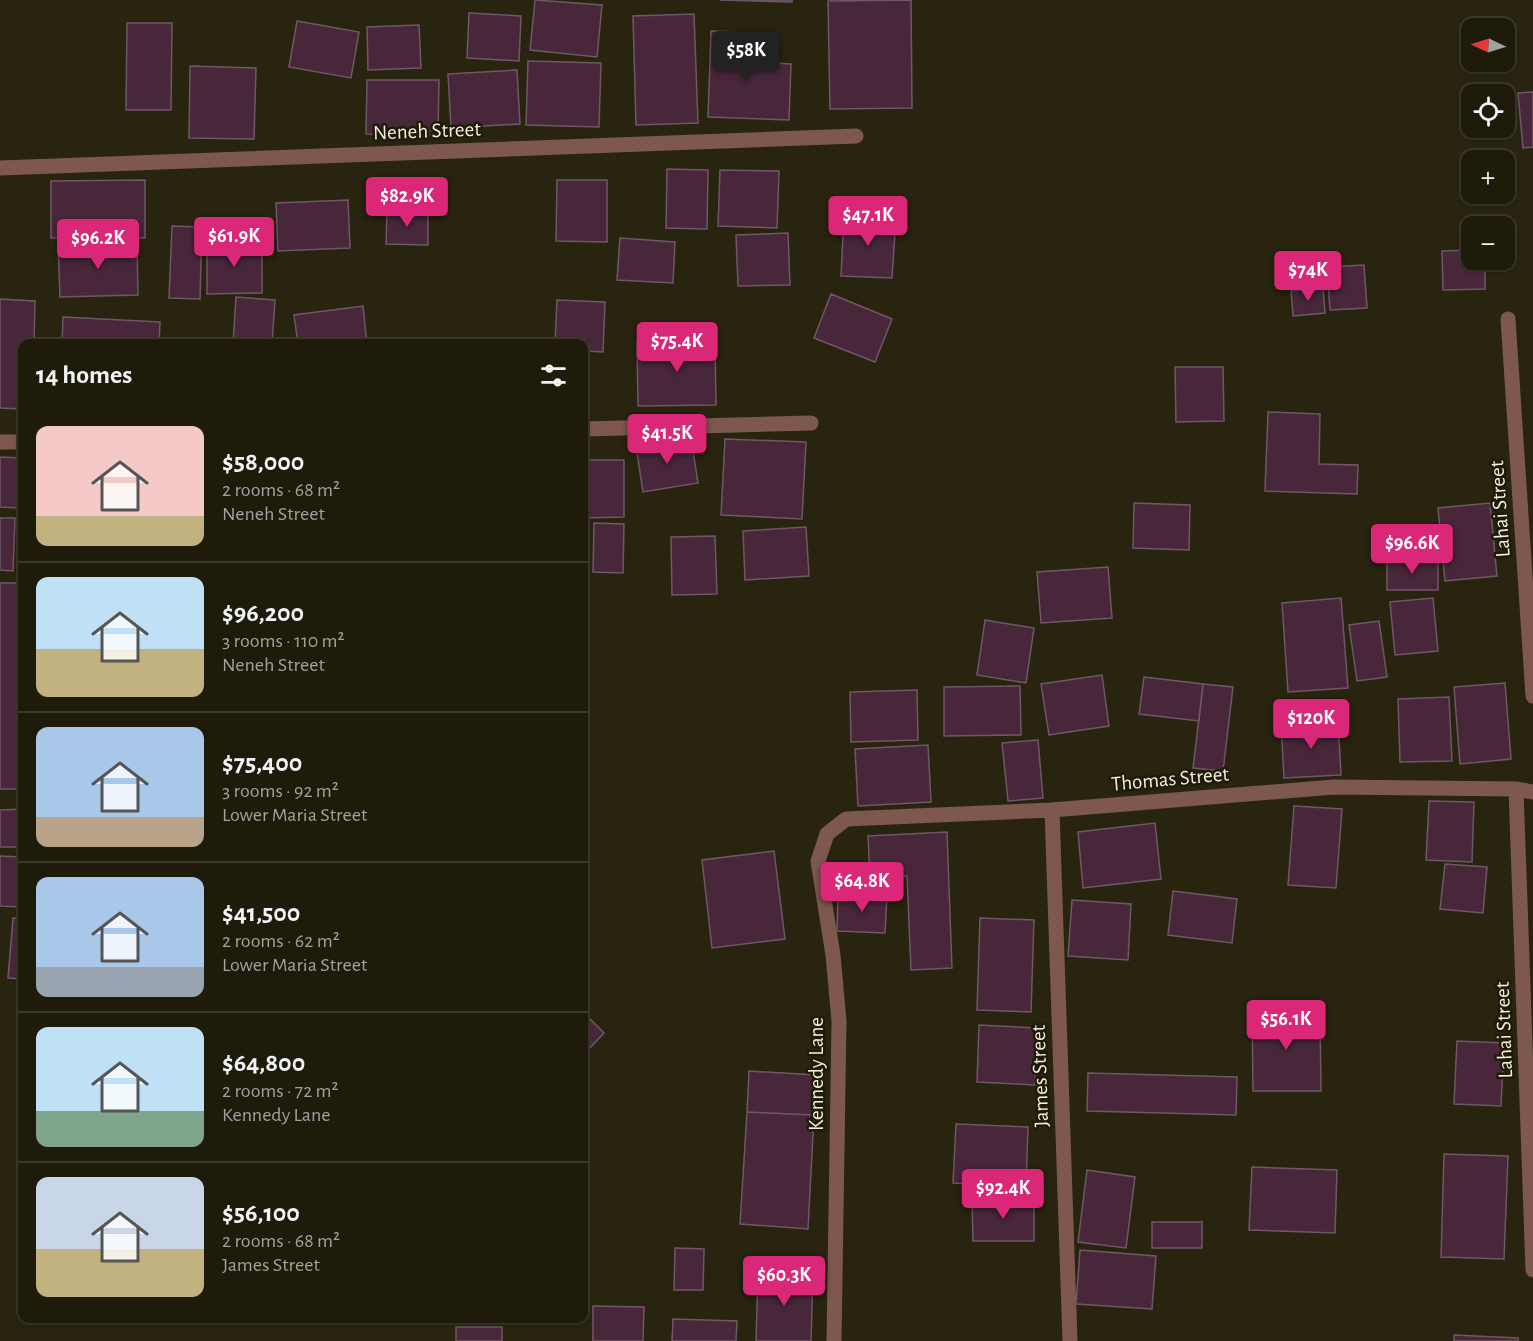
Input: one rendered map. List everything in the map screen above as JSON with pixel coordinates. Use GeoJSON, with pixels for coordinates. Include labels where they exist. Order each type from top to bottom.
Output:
{"type":"FeatureCollection","features":[{"type":"Feature","properties":{"kind":"street","name":"Neneh Street"},"geometry":{"type":"LineString","coordinates":[[0,168],[856,136]]}},
{"type":"Feature","properties":{"kind":"street","name":"Lahai Street"},"geometry":{"type":"LineString","coordinates":[[1508,319],[1533,696]]}},
{"type":"Feature","properties":{"kind":"street"},"geometry":{"type":"LineString","coordinates":[[588,429],[811,423]]}},
{"type":"Feature","properties":{"kind":"street"},"geometry":{"type":"LineString","coordinates":[[0,442],[18,442]]}},
{"type":"Feature","properties":{"kind":"street","name":"Thomas Street"},"geometry":{"type":"LineString","coordinates":[[846,819],[1052,810],[1334,787],[1516,789],[1533,792]]}},
{"type":"Feature","properties":{"kind":"street","name":"Lahai Street"},"geometry":{"type":"LineString","coordinates":[[1516,789],[1533,1270]]}},
{"type":"Feature","properties":{"kind":"street","name":"James Street"},"geometry":{"type":"LineString","coordinates":[[1052,810],[1070,1341]]}},
{"type":"Feature","properties":{"kind":"street","name":"Kennedy Lane"},"geometry":{"type":"LineString","coordinates":[[834,1341],[839,1021],[833,955],[818,861],[827,834],[846,819]]}},
{"type":"Feature","properties":{"kind":"building"},"geometry":{"type":"Polygon","coordinates":[[[535,0],[602,5],[597,57],[530,50],[535,0]]]}},
{"type":"Feature","properties":{"kind":"building"},"geometry":{"type":"Polygon","coordinates":[[[720,0],[792,0],[792,2],[720,0]]]}},
{"type":"Feature","properties":{"kind":"building"},"geometry":{"type":"Polygon","coordinates":[[[911,0],[912,108],[830,109],[828,1],[911,0]]]}},
{"type":"Feature","properties":{"kind":"building"},"geometry":{"type":"Polygon","coordinates":[[[469,13],[521,16],[519,61],[467,58],[469,13]]]}},
{"type":"Feature","properties":{"kind":"building"},"geometry":{"type":"Polygon","coordinates":[[[694,14],[698,123],[636,125],[633,16],[694,14]]]}},
{"type":"Feature","properties":{"kind":"building"},"geometry":{"type":"Polygon","coordinates":[[[297,21],[359,32],[351,78],[289,67],[297,21]]]}},
{"type":"Feature","properties":{"kind":"building"},"geometry":{"type":"Polygon","coordinates":[[[127,23],[172,23],[171,110],[126,110],[127,23]]]}},
{"type":"Feature","properties":{"kind":"building"},"geometry":{"type":"Polygon","coordinates":[[[419,25],[421,68],[368,70],[367,27],[419,25]]]}},
{"type":"Feature","properties":{"kind":"building"},"geometry":{"type":"Polygon","coordinates":[[[711,31],[744,32],[743,61],[791,64],[789,120],[708,117],[711,31]]]}},
{"type":"Feature","properties":{"kind":"building"},"geometry":{"type":"Polygon","coordinates":[[[528,61],[601,63],[599,127],[526,125],[528,61]]]}},
{"type":"Feature","properties":{"kind":"building"},"geometry":{"type":"Polygon","coordinates":[[[190,66],[256,68],[254,139],[189,138],[190,66]]]}},
{"type":"Feature","properties":{"kind":"building"},"geometry":{"type":"Polygon","coordinates":[[[517,70],[520,124],[451,128],[448,74],[517,70]]]}},
{"type":"Feature","properties":{"kind":"building"},"geometry":{"type":"Polygon","coordinates":[[[367,80],[439,80],[438,135],[366,134],[367,80]]]}},
{"type":"Feature","properties":{"kind":"building"},"geometry":{"type":"Polygon","coordinates":[[[1533,92],[1533,147],[1523,148],[1518,93],[1533,92]]]}},
{"type":"Feature","properties":{"kind":"building"},"geometry":{"type":"Polygon","coordinates":[[[667,169],[708,170],[707,229],[666,228],[667,169]]]}},
{"type":"Feature","properties":{"kind":"building"},"geometry":{"type":"Polygon","coordinates":[[[720,170],[779,171],[777,228],[718,226],[720,170]]]}},
{"type":"Feature","properties":{"kind":"building"},"geometry":{"type":"Polygon","coordinates":[[[145,180],[145,238],[51,238],[51,181],[145,180]]]}},
{"type":"Feature","properties":{"kind":"building"},"geometry":{"type":"Polygon","coordinates":[[[557,180],[607,180],[607,242],[556,241],[557,180]]]}},
{"type":"Feature","properties":{"kind":"building"},"geometry":{"type":"Polygon","coordinates":[[[348,200],[350,248],[278,251],[276,203],[348,200]]]}},
{"type":"Feature","properties":{"kind":"building"},"geometry":{"type":"Polygon","coordinates":[[[387,212],[428,212],[428,245],[386,244],[387,212]]]}},
{"type":"Feature","properties":{"kind":"building"},"geometry":{"type":"Polygon","coordinates":[[[844,215],[896,218],[892,278],[841,276],[844,215]]]}},
{"type":"Feature","properties":{"kind":"building"},"geometry":{"type":"Polygon","coordinates":[[[172,226],[202,227],[200,299],[169,298],[172,226]]]}},
{"type":"Feature","properties":{"kind":"building"},"geometry":{"type":"Polygon","coordinates":[[[788,233],[790,285],[738,286],[736,235],[788,233]]]}},
{"type":"Feature","properties":{"kind":"building"},"geometry":{"type":"Polygon","coordinates":[[[620,238],[675,242],[673,283],[617,280],[620,238]]]}},
{"type":"Feature","properties":{"kind":"building"},"geometry":{"type":"Polygon","coordinates":[[[137,242],[138,295],[60,297],[58,245],[137,242]]]}},
{"type":"Feature","properties":{"kind":"building"},"geometry":{"type":"Polygon","coordinates":[[[262,242],[262,293],[207,294],[207,243],[262,242]]]}},
{"type":"Feature","properties":{"kind":"building"},"geometry":{"type":"Polygon","coordinates":[[[1461,250],[1461,270],[1485,270],[1485,289],[1443,290],[1442,251],[1461,250]]]}},
{"type":"Feature","properties":{"kind":"building"},"geometry":{"type":"Polygon","coordinates":[[[1364,265],[1367,308],[1330,310],[1327,267],[1364,265]]]}},
{"type":"Feature","properties":{"kind":"building"},"geometry":{"type":"Polygon","coordinates":[[[1323,288],[1325,313],[1293,316],[1291,291],[1323,288]]]}},
{"type":"Feature","properties":{"kind":"building"},"geometry":{"type":"Polygon","coordinates":[[[831,294],[892,319],[875,362],[814,338],[831,294]]]}},
{"type":"Feature","properties":{"kind":"building"},"geometry":{"type":"Polygon","coordinates":[[[236,297],[275,300],[272,339],[233,339],[236,297]]]}},
{"type":"Feature","properties":{"kind":"building"},"geometry":{"type":"Polygon","coordinates":[[[0,299],[35,301],[34,339],[18,339],[18,409],[0,408],[0,299]]]}},
{"type":"Feature","properties":{"kind":"building"},"geometry":{"type":"Polygon","coordinates":[[[557,300],[605,302],[603,352],[588,351],[588,339],[555,339],[557,300]]]}},
{"type":"Feature","properties":{"kind":"building"},"geometry":{"type":"Polygon","coordinates":[[[363,306],[366,339],[297,339],[294,315],[363,306]]]}},
{"type":"Feature","properties":{"kind":"building"},"geometry":{"type":"Polygon","coordinates":[[[63,317],[160,322],[159,339],[62,339],[63,317]]]}},
{"type":"Feature","properties":{"kind":"building"},"geometry":{"type":"Polygon","coordinates":[[[715,339],[716,405],[638,406],[637,341],[715,339]]]}},
{"type":"Feature","properties":{"kind":"building"},"geometry":{"type":"Polygon","coordinates":[[[1175,367],[1223,367],[1224,421],[1176,422],[1175,367]]]}},
{"type":"Feature","properties":{"kind":"building"},"geometry":{"type":"Polygon","coordinates":[[[1268,412],[1320,414],[1319,464],[1358,465],[1357,494],[1265,491],[1268,412]]]}},
{"type":"Feature","properties":{"kind":"building"},"geometry":{"type":"Polygon","coordinates":[[[691,438],[698,483],[643,492],[636,446],[691,438]]]}},
{"type":"Feature","properties":{"kind":"building"},"geometry":{"type":"Polygon","coordinates":[[[725,439],[806,442],[802,519],[721,515],[725,439]]]}},
{"type":"Feature","properties":{"kind":"building"},"geometry":{"type":"Polygon","coordinates":[[[0,457],[18,458],[18,508],[0,507],[0,457]]]}},
{"type":"Feature","properties":{"kind":"building"},"geometry":{"type":"Polygon","coordinates":[[[588,460],[624,460],[624,517],[588,518],[588,460]]]}},
{"type":"Feature","properties":{"kind":"building"},"geometry":{"type":"Polygon","coordinates":[[[1134,503],[1190,505],[1189,550],[1133,548],[1134,503]]]}},
{"type":"Feature","properties":{"kind":"building"},"geometry":{"type":"Polygon","coordinates":[[[1490,503],[1497,576],[1445,581],[1438,508],[1490,503]]]}},
{"type":"Feature","properties":{"kind":"building"},"geometry":{"type":"Polygon","coordinates":[[[0,518],[15,518],[13,571],[0,570],[0,518]]]}},
{"type":"Feature","properties":{"kind":"building"},"geometry":{"type":"Polygon","coordinates":[[[594,523],[624,524],[623,573],[593,572],[594,523]]]}},
{"type":"Feature","properties":{"kind":"building"},"geometry":{"type":"Polygon","coordinates":[[[806,527],[809,576],[745,580],[743,531],[806,527]]]}},
{"type":"Feature","properties":{"kind":"building"},"geometry":{"type":"Polygon","coordinates":[[[715,536],[717,594],[672,595],[671,537],[715,536]]]}},
{"type":"Feature","properties":{"kind":"building"},"geometry":{"type":"Polygon","coordinates":[[[1387,560],[1438,560],[1438,590],[1387,590],[1387,560]]]}},
{"type":"Feature","properties":{"kind":"building"},"geometry":{"type":"Polygon","coordinates":[[[1108,567],[1112,618],[1041,623],[1037,572],[1108,567]]]}},
{"type":"Feature","properties":{"kind":"building"},"geometry":{"type":"Polygon","coordinates":[[[0,583],[18,583],[18,789],[0,789],[0,583]]]}},
{"type":"Feature","properties":{"kind":"building"},"geometry":{"type":"Polygon","coordinates":[[[1341,598],[1348,688],[1288,692],[1282,603],[1341,598]]]}},
{"type":"Feature","properties":{"kind":"building"},"geometry":{"type":"Polygon","coordinates":[[[1433,598],[1438,651],[1395,655],[1390,602],[1433,598]]]}},
{"type":"Feature","properties":{"kind":"building"},"geometry":{"type":"Polygon","coordinates":[[[985,620],[1034,628],[1026,683],[977,675],[985,620]]]}},
{"type":"Feature","properties":{"kind":"building"},"geometry":{"type":"Polygon","coordinates":[[[1379,621],[1387,677],[1357,681],[1349,625],[1379,621]]]}},
{"type":"Feature","properties":{"kind":"building"},"geometry":{"type":"Polygon","coordinates":[[[1102,675],[1109,726],[1049,735],[1041,684],[1102,675]]]}},
{"type":"Feature","properties":{"kind":"building"},"geometry":{"type":"Polygon","coordinates":[[[1144,677],[1203,684],[1199,721],[1139,714],[1144,677]]]}},
{"type":"Feature","properties":{"kind":"building"},"geometry":{"type":"Polygon","coordinates":[[[1505,683],[1511,759],[1460,764],[1454,687],[1505,683]]]}},
{"type":"Feature","properties":{"kind":"building"},"geometry":{"type":"Polygon","coordinates":[[[1203,684],[1233,687],[1223,771],[1193,768],[1203,684]]]}},
{"type":"Feature","properties":{"kind":"building"},"geometry":{"type":"Polygon","coordinates":[[[1020,686],[1021,735],[944,736],[944,687],[1020,686]]]}},
{"type":"Feature","properties":{"kind":"building"},"geometry":{"type":"Polygon","coordinates":[[[917,690],[918,740],[851,742],[850,692],[917,690]]]}},
{"type":"Feature","properties":{"kind":"building"},"geometry":{"type":"Polygon","coordinates":[[[1449,697],[1452,761],[1400,762],[1398,699],[1449,697]]]}},
{"type":"Feature","properties":{"kind":"building"},"geometry":{"type":"Polygon","coordinates":[[[1338,721],[1341,775],[1284,778],[1281,724],[1338,721]]]}},
{"type":"Feature","properties":{"kind":"building"},"geometry":{"type":"Polygon","coordinates":[[[1038,740],[1043,798],[1008,801],[1002,743],[1038,740]]]}},
{"type":"Feature","properties":{"kind":"building"},"geometry":{"type":"Polygon","coordinates":[[[928,745],[931,802],[858,806],[855,749],[928,745]]]}},
{"type":"Feature","properties":{"kind":"building"},"geometry":{"type":"Polygon","coordinates":[[[1429,801],[1474,802],[1472,862],[1426,860],[1429,801]]]}},
{"type":"Feature","properties":{"kind":"building"},"geometry":{"type":"Polygon","coordinates":[[[1294,806],[1342,809],[1336,888],[1288,885],[1294,806]]]}},
{"type":"Feature","properties":{"kind":"building"},"geometry":{"type":"Polygon","coordinates":[[[18,809],[18,847],[0,847],[0,810],[18,809]]]}},
{"type":"Feature","properties":{"kind":"building"},"geometry":{"type":"Polygon","coordinates":[[[1155,823],[1161,879],[1083,888],[1078,832],[1155,823]]]}},
{"type":"Feature","properties":{"kind":"building"},"geometry":{"type":"Polygon","coordinates":[[[947,832],[952,968],[911,970],[907,876],[870,878],[868,836],[947,832]]]}},
{"type":"Feature","properties":{"kind":"building"},"geometry":{"type":"Polygon","coordinates":[[[774,851],[785,939],[712,948],[702,860],[774,851]]]}},
{"type":"Feature","properties":{"kind":"building"},"geometry":{"type":"Polygon","coordinates":[[[0,856],[18,857],[18,907],[0,906],[0,856]]]}},
{"type":"Feature","properties":{"kind":"building"},"geometry":{"type":"Polygon","coordinates":[[[1445,864],[1487,867],[1483,913],[1440,909],[1445,864]]]}},
{"type":"Feature","properties":{"kind":"building"},"geometry":{"type":"Polygon","coordinates":[[[1173,891],[1237,899],[1232,943],[1168,935],[1173,891]]]}},
{"type":"Feature","properties":{"kind":"building"},"geometry":{"type":"Polygon","coordinates":[[[838,893],[887,895],[885,933],[837,931],[838,893]]]}},
{"type":"Feature","properties":{"kind":"building"},"geometry":{"type":"Polygon","coordinates":[[[1072,900],[1131,904],[1128,960],[1068,956],[1072,900]]]}},
{"type":"Feature","properties":{"kind":"building"},"geometry":{"type":"Polygon","coordinates":[[[13,918],[18,919],[18,979],[8,978],[13,918]]]}},
{"type":"Feature","properties":{"kind":"building"},"geometry":{"type":"Polygon","coordinates":[[[980,918],[1034,920],[1031,1012],[977,1010],[980,918]]]}},
{"type":"Feature","properties":{"kind":"building"},"geometry":{"type":"Polygon","coordinates":[[[1252,1011],[1320,1011],[1321,1091],[1253,1091],[1252,1011]]]}},
{"type":"Feature","properties":{"kind":"building"},"geometry":{"type":"Polygon","coordinates":[[[588,1017],[604,1033],[588,1050],[588,1017]]]}},
{"type":"Feature","properties":{"kind":"building"},"geometry":{"type":"Polygon","coordinates":[[[979,1025],[1037,1028],[1035,1085],[977,1082],[979,1025]]]}},
{"type":"Feature","properties":{"kind":"building"},"geometry":{"type":"Polygon","coordinates":[[[1457,1041],[1504,1043],[1501,1106],[1454,1104],[1457,1041]]]}},
{"type":"Feature","properties":{"kind":"building"},"geometry":{"type":"Polygon","coordinates":[[[749,1071],[817,1075],[814,1115],[747,1112],[749,1071]]]}},
{"type":"Feature","properties":{"kind":"building"},"geometry":{"type":"Polygon","coordinates":[[[1088,1073],[1237,1077],[1236,1115],[1087,1111],[1088,1073]]]}},
{"type":"Feature","properties":{"kind":"building"},"geometry":{"type":"Polygon","coordinates":[[[747,1112],[814,1115],[808,1229],[740,1224],[747,1112]]]}},
{"type":"Feature","properties":{"kind":"building"},"geometry":{"type":"Polygon","coordinates":[[[956,1124],[1028,1127],[1026,1186],[953,1183],[956,1124]]]}},
{"type":"Feature","properties":{"kind":"building"},"geometry":{"type":"Polygon","coordinates":[[[1444,1154],[1508,1156],[1504,1259],[1441,1257],[1444,1154]]]}},
{"type":"Feature","properties":{"kind":"building"},"geometry":{"type":"Polygon","coordinates":[[[1252,1167],[1337,1170],[1335,1233],[1249,1230],[1252,1167]]]}},
{"type":"Feature","properties":{"kind":"building"},"geometry":{"type":"Polygon","coordinates":[[[1087,1170],[1135,1177],[1126,1248],[1078,1242],[1087,1170]]]}},
{"type":"Feature","properties":{"kind":"building"},"geometry":{"type":"Polygon","coordinates":[[[972,1199],[1034,1199],[1034,1241],[973,1241],[972,1199]]]}},
{"type":"Feature","properties":{"kind":"building"},"geometry":{"type":"Polygon","coordinates":[[[1152,1222],[1202,1222],[1202,1248],[1152,1248],[1152,1222]]]}},
{"type":"Feature","properties":{"kind":"building"},"geometry":{"type":"Polygon","coordinates":[[[675,1248],[704,1249],[703,1290],[674,1290],[675,1248]]]}},
{"type":"Feature","properties":{"kind":"building"},"geometry":{"type":"Polygon","coordinates":[[[1080,1250],[1156,1256],[1152,1309],[1076,1304],[1080,1250]]]}},
{"type":"Feature","properties":{"kind":"building"},"geometry":{"type":"Polygon","coordinates":[[[758,1273],[813,1274],[811,1341],[756,1341],[758,1273]]]}},
{"type":"Feature","properties":{"kind":"building"},"geometry":{"type":"Polygon","coordinates":[[[593,1306],[644,1307],[643,1341],[593,1341],[593,1306]]]}},
{"type":"Feature","properties":{"kind":"building"},"geometry":{"type":"Polygon","coordinates":[[[673,1319],[737,1321],[736,1341],[672,1341],[673,1319]]]}},
{"type":"Feature","properties":{"kind":"building"},"geometry":{"type":"Polygon","coordinates":[[[456,1327],[502,1327],[502,1341],[456,1341],[456,1327]]]}},
{"type":"Feature","properties":{"kind":"building"},"geometry":{"type":"Polygon","coordinates":[[[1454,1335],[1518,1338],[1518,1341],[1454,1341],[1454,1335]]]}}]}
